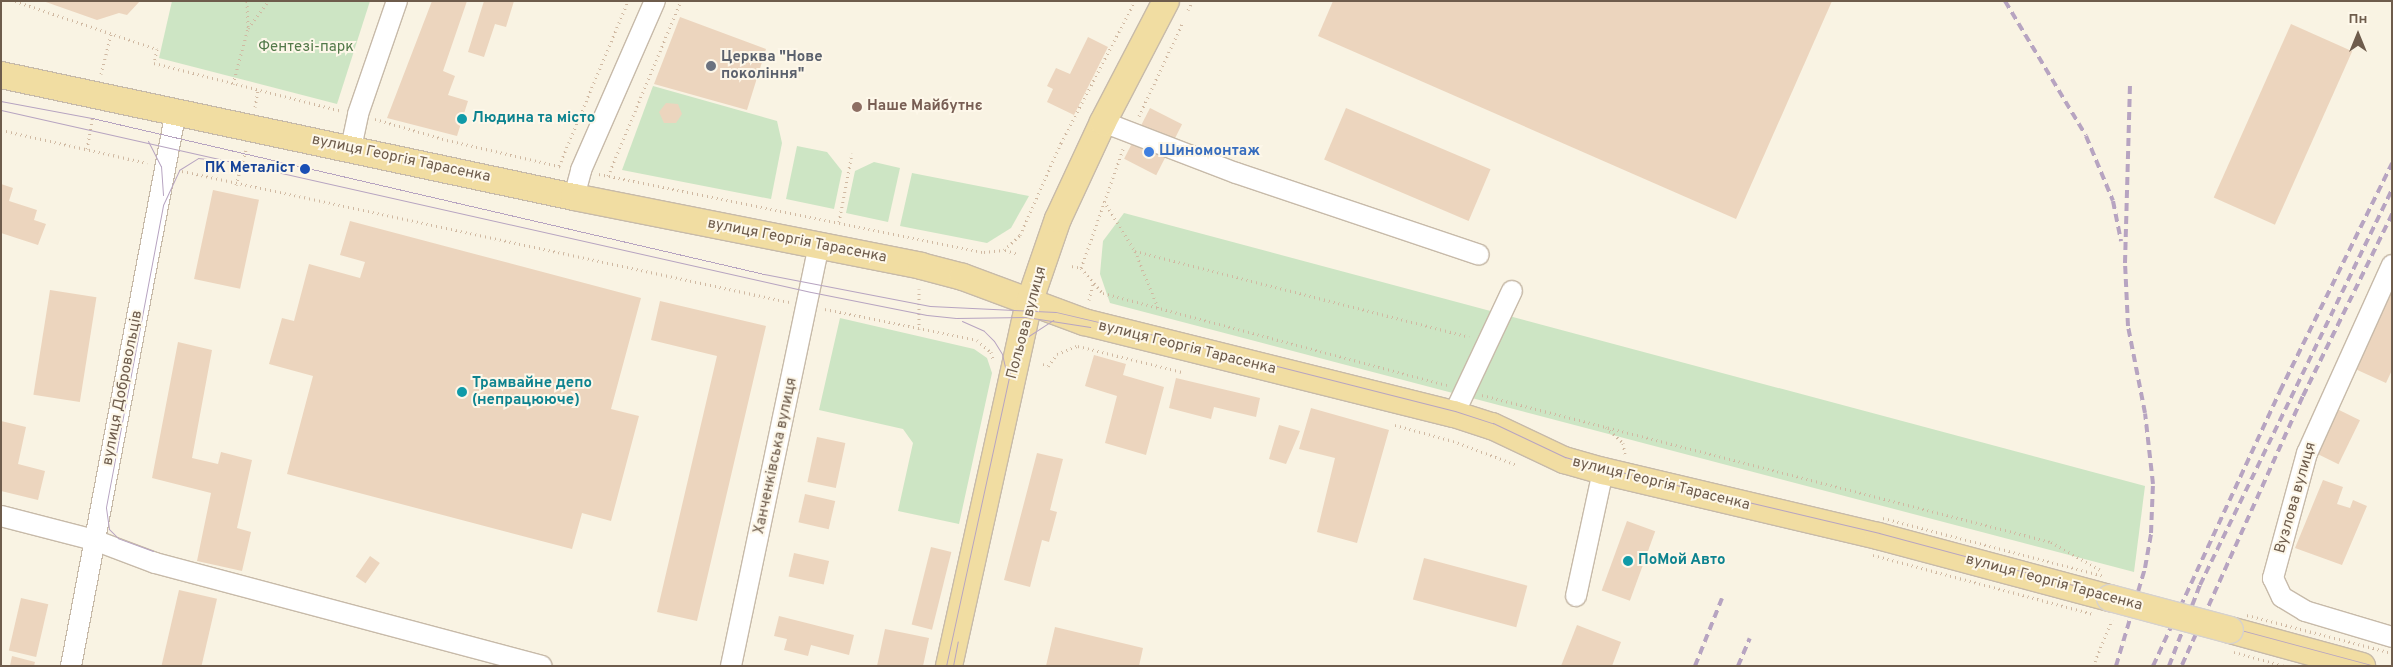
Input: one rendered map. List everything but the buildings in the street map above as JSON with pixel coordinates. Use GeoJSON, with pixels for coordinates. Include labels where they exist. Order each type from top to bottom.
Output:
{"type":"FeatureCollection","features":[{"type":"Feature","properties":{"kind":"main road","name":"Польова вулиця"},"geometry":{"type":"LineString","coordinates":[[949,666],[1030,303],[1058,218],[1104,122],[1166,1]]}},
{"type":"Feature","properties":{"kind":"main road","name":"вулиця Георгія Тарасенка"},"geometry":{"type":"LineString","coordinates":[[1,75],[574,197],[819,245],[964,276],[1030,303],[1084,322],[1454,414],[1492,426],[1564,460],[1602,472],[1875,545],[2362,666]]}},
{"type":"Feature","properties":{"kind":"street"},"geometry":{"type":"LineString","coordinates":[[351,148],[347,110],[397,1]]}},
{"type":"Feature","properties":{"kind":"street"},"geometry":{"type":"LineString","coordinates":[[574,197],[581,170],[655,1]]}},
{"type":"Feature","properties":{"kind":"street","name":"вулиця Добровольців"},"geometry":{"type":"LineString","coordinates":[[71,666],[176,111]]}},
{"type":"Feature","properties":{"kind":"street"},"geometry":{"type":"LineString","coordinates":[[1104,122],[1236,173],[1479,255]]}},
{"type":"Feature","properties":{"kind":"street","name":"Ханченківська вулиця"},"geometry":{"type":"LineString","coordinates":[[731,666],[808,306],[819,245]]}},
{"type":"Feature","properties":{"kind":"street","name":"Вузлова вулиця"},"geometry":{"type":"LineString","coordinates":[[2392,265],[2307,453],[2273,578],[2282,597],[2305,611],[2392,637]]}},
{"type":"Feature","properties":{"kind":"street"},"geometry":{"type":"LineString","coordinates":[[1454,414],[1463,389],[1512,291]]}},
{"type":"Feature","properties":{"kind":"street"},"geometry":{"type":"LineString","coordinates":[[1576,596],[1602,472]]}},
{"type":"Feature","properties":{"kind":"street"},"geometry":{"type":"LineString","coordinates":[[1,516],[94,540],[155,564],[542,666]]}},
{"type":"Feature","properties":{"kind":"path"},"geometry":{"type":"LineString","coordinates":[[16,1],[156,49],[154,63],[233,84],[347,110],[447,140],[559,166],[984,252],[1004,250],[1018,254]]}},
{"type":"Feature","properties":{"kind":"path"},"geometry":{"type":"LineString","coordinates":[[233,84],[248,28],[246,1]]}},
{"type":"Feature","properties":{"kind":"path"},"geometry":{"type":"LineString","coordinates":[[248,28],[268,1]]}},
{"type":"Feature","properties":{"kind":"path"},"geometry":{"type":"LineString","coordinates":[[559,166],[628,1]]}},
{"type":"Feature","properties":{"kind":"path"},"geometry":{"type":"LineString","coordinates":[[608,176],[682,1]]}},
{"type":"Feature","properties":{"kind":"path"},"geometry":{"type":"LineString","coordinates":[[1004,250],[1020,235],[1061,143],[1135,1]]}},
{"type":"Feature","properties":{"kind":"path"},"geometry":{"type":"LineString","coordinates":[[1081,268],[1104,200],[1131,133],[1192,1]]}},
{"type":"Feature","properties":{"kind":"path"},"geometry":{"type":"LineString","coordinates":[[100,78],[111,34]]}},
{"type":"Feature","properties":{"kind":"path"},"geometry":{"type":"LineString","coordinates":[[254,108],[258,90]]}},
{"type":"Feature","properties":{"kind":"path"},"geometry":{"type":"LineString","coordinates":[[87,149],[94,108]]}},
{"type":"Feature","properties":{"kind":"path"},"geometry":{"type":"LineString","coordinates":[[1,130],[165,166],[236,184],[808,306],[977,340],[993,352],[996,368]]}},
{"type":"Feature","properties":{"kind":"path"},"geometry":{"type":"LineString","coordinates":[[236,184],[247,148]]}},
{"type":"Feature","properties":{"kind":"path"},"geometry":{"type":"LineString","coordinates":[[839,222],[852,153]]}},
{"type":"Feature","properties":{"kind":"path"},"geometry":{"type":"LineString","coordinates":[[1104,200],[1135,251],[1159,310]]}},
{"type":"Feature","properties":{"kind":"path"},"geometry":{"type":"LineString","coordinates":[[1135,251],[1487,341]]}},
{"type":"Feature","properties":{"kind":"path"},"geometry":{"type":"LineString","coordinates":[[1072,266],[1081,268],[1093,284],[1103,293],[1159,310],[2051,542],[2110,576]]}},
{"type":"Feature","properties":{"kind":"path"},"geometry":{"type":"LineString","coordinates":[[919,283],[919,329]]}},
{"type":"Feature","properties":{"kind":"path"},"geometry":{"type":"LineString","coordinates":[[1089,300],[1093,284]]}},
{"type":"Feature","properties":{"kind":"path"},"geometry":{"type":"LineString","coordinates":[[1043,364],[1048,366],[1056,354],[1078,346],[1080,341]]}},
{"type":"Feature","properties":{"kind":"path"},"geometry":{"type":"LineString","coordinates":[[1387,422],[1453,441],[1526,468]]}},
{"type":"Feature","properties":{"kind":"path"},"geometry":{"type":"LineString","coordinates":[[1875,545],[2122,622]]}},
{"type":"Feature","properties":{"kind":"path"},"geometry":{"type":"LineString","coordinates":[[2093,666],[2115,612]]}},
{"type":"Feature","properties":{"kind":"path"},"geometry":{"type":"LineString","coordinates":[[2227,650],[2285,666]]}},
{"type":"Feature","properties":{"kind":"green space","name":"Фентезі-парк"},"geometry":{"type":"Polygon","coordinates":[[[172,1],[370,1],[337,104],[159,58],[172,1]]]}},
{"type":"Feature","properties":{"kind":"green space"},"geometry":{"type":"Polygon","coordinates":[[[653,86],[777,121],[782,143],[771,199],[622,170],[653,86]]]}},
{"type":"Feature","properties":{"kind":"green space"},"geometry":{"type":"Polygon","coordinates":[[[797,146],[827,152],[842,171],[834,209],[786,199],[797,146]]]}},
{"type":"Feature","properties":{"kind":"green space"},"geometry":{"type":"Polygon","coordinates":[[[874,162],[900,168],[888,222],[846,213],[855,171],[874,162]]]}},
{"type":"Feature","properties":{"kind":"green space"},"geometry":{"type":"Polygon","coordinates":[[[912,173],[1029,196],[1011,228],[987,243],[900,226],[912,173]]]}},
{"type":"Feature","properties":{"kind":"green space"},"geometry":{"type":"Polygon","coordinates":[[[1124,213],[2145,486],[2134,572],[1110,303],[1100,274],[1103,241],[1124,213]]]}},
{"type":"Feature","properties":{"kind":"green space"},"geometry":{"type":"Polygon","coordinates":[[[840,318],[974,349],[987,358],[992,373],[959,524],[898,511],[913,443],[903,429],[819,410],[840,318]]]}},
{"type":"Feature","properties":{"kind":"tram line"},"geometry":{"type":"LineString","coordinates":[[1,101],[92,118],[764,274],[930,306],[1056,312],[1166,338],[1455,411],[1493,423],[1565,457],[1604,468],[1879,533],[2375,666]]}},
{"type":"Feature","properties":{"kind":"tram line"},"geometry":{"type":"LineString","coordinates":[[1,110],[811,292],[927,315],[956,318],[1026,317],[1090,327]]}},
{"type":"Feature","properties":{"kind":"tram line"},"geometry":{"type":"LineString","coordinates":[[148,141],[161,166],[163,195]]}},
{"type":"Feature","properties":{"kind":"tram line"},"geometry":{"type":"LineString","coordinates":[[153,551],[118,538],[109,529],[106,507],[163,205],[179,170],[198,158],[207,159]]}},
{"type":"Feature","properties":{"kind":"tram line"},"geometry":{"type":"LineString","coordinates":[[946,666],[1011,367],[1024,339],[1053,320]]}},
{"type":"Feature","properties":{"kind":"tram line"},"geometry":{"type":"LineString","coordinates":[[962,321],[984,331],[994,341],[1002,354],[1007,375]]}},
{"type":"Feature","properties":{"kind":"tram line"},"geometry":{"type":"LineString","coordinates":[[953,666],[958,641]]}},
{"type":"Feature","properties":{"kind":"railway"},"geometry":{"type":"LineString","coordinates":[[2005,1],[2086,136],[2113,201],[2121,241]]}},
{"type":"Feature","properties":{"kind":"railway"},"geometry":{"type":"LineString","coordinates":[[2116,666],[2145,568],[2151,533],[2153,484],[2145,413],[2128,326],[2125,263],[2130,84]]}},
{"type":"Feature","properties":{"kind":"railway"},"geometry":{"type":"LineString","coordinates":[[2153,666],[2280,391],[2392,163]]}},
{"type":"Feature","properties":{"kind":"railway"},"geometry":{"type":"LineString","coordinates":[[2169,666],[2200,585],[2392,189]]}},
{"type":"Feature","properties":{"kind":"railway"},"geometry":{"type":"LineString","coordinates":[[2182,665],[2303,396],[2392,214]]}},
{"type":"Feature","properties":{"kind":"railway"},"geometry":{"type":"LineString","coordinates":[[1695,666],[1722,598]]}},
{"type":"Feature","properties":{"kind":"railway"},"geometry":{"type":"LineString","coordinates":[[1738,666],[1750,638]]}},
{"type":"Feature","properties":{"kind":"place","name":"Церква \"Нове покоління\""},"geometry":{"type":"Point","coordinates":[711,66]}},
{"type":"Feature","properties":{"kind":"place","name":"Наше Майбутнє"},"geometry":{"type":"Point","coordinates":[857,107]}},
{"type":"Feature","properties":{"kind":"place","name":"Людина та місто"},"geometry":{"type":"Point","coordinates":[462,119]}},
{"type":"Feature","properties":{"kind":"place","name":"Шиномонтаж"},"geometry":{"type":"Point","coordinates":[1149,152]}},
{"type":"Feature","properties":{"kind":"place","name":"ПК Металіст"},"geometry":{"type":"Point","coordinates":[305,169]}},
{"type":"Feature","properties":{"kind":"place","name":"Трамвайне депо (непрацююче)"},"geometry":{"type":"Point","coordinates":[462,392]}},
{"type":"Feature","properties":{"kind":"place","name":"ПоМой Авто"},"geometry":{"type":"Point","coordinates":[1628,561]}}]}
